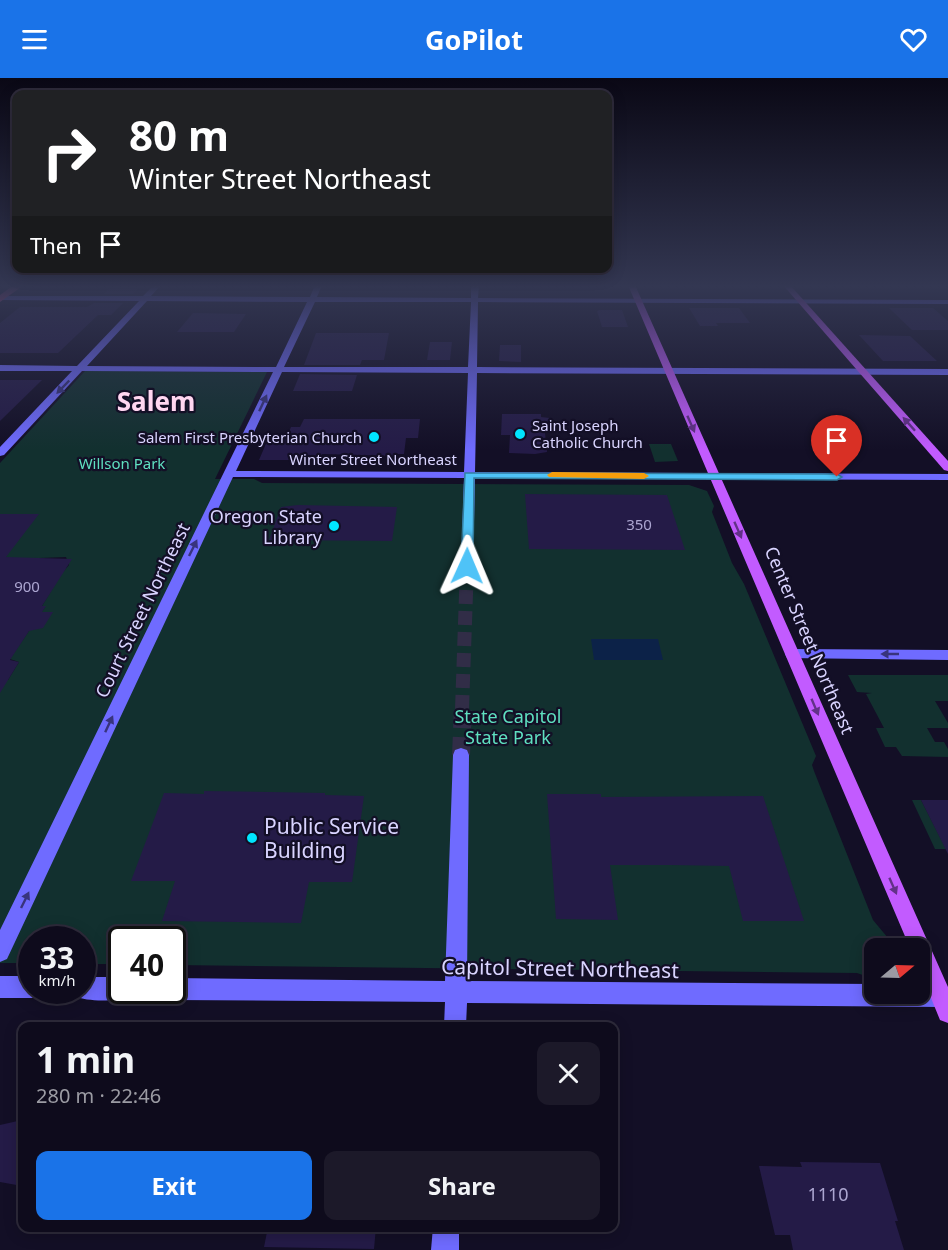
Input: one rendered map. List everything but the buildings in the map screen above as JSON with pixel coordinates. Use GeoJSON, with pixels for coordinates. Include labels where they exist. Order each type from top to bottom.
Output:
{"type":"FeatureCollection","features":[{"type":"Feature","properties":{"kind":"main road","name":"Center Street Northeast"},"geometry":{"type":"LineString","coordinates":[[655,340],[946,1001]]}},
{"type":"Feature","properties":{"kind":"main road"},"geometry":{"type":"LineString","coordinates":[[834,340],[948,468]]}},
{"type":"Feature","properties":{"kind":"street"},"geometry":{"type":"LineString","coordinates":[[0,453],[107,340]]}},
{"type":"Feature","properties":{"kind":"street","name":"Court Street Northeast"},"geometry":{"type":"LineString","coordinates":[[0,952],[293,340]]}},
{"type":"Feature","properties":{"kind":"street"},"geometry":{"type":"LineString","coordinates":[[467,566],[474,340]]}},
{"type":"Feature","properties":{"kind":"street"},"geometry":{"type":"LineString","coordinates":[[0,368],[948,372]]}},
{"type":"Feature","properties":{"kind":"street","name":"Winter Street Northeast"},"geometry":{"type":"LineString","coordinates":[[229,474],[948,477]]}},
{"type":"Feature","properties":{"kind":"street"},"geometry":{"type":"LineString","coordinates":[[792,654],[948,655]]}},
{"type":"Feature","properties":{"kind":"street"},"geometry":{"type":"LineString","coordinates":[[455,1022],[461,755]]}},
{"type":"Feature","properties":{"kind":"street"},"geometry":{"type":"LineString","coordinates":[[0,987],[18,987]]}},
{"type":"Feature","properties":{"kind":"street","name":"Capitol Street Northeast"},"geometry":{"type":"LineString","coordinates":[[186,989],[456,991],[946,1001]]}},
{"type":"Feature","properties":{"kind":"street"},"geometry":{"type":"LineString","coordinates":[[445,1250],[446,1232]]}},
{"type":"Feature","properties":{"kind":"green space","name":"State Capitol State Park"},"geometry":{"type":"Polygon","coordinates":[[[85,371],[267,372],[215,479],[254,479],[262,483],[689,485],[707,491],[714,506],[712,512],[732,563],[744,584],[816,756],[812,765],[814,771],[873,920],[888,938],[864,938],[864,975],[857,973],[186,965],[186,926],[108,926],[108,964],[96,964],[96,926],[18,926],[18,964],[0,963],[0,680],[8,680],[19,662],[10,659],[45,607],[42,606],[69,565],[66,557],[12,559],[0,556],[0,463],[85,371]]]}},
{"type":"Feature","properties":{"kind":"green space"},"geometry":{"type":"Polygon","coordinates":[[[649,444],[671,444],[678,461],[655,462],[649,444]]]}},
{"type":"Feature","properties":{"kind":"green space"},"geometry":{"type":"Polygon","coordinates":[[[848,675],[948,675],[948,701],[935,701],[948,723],[948,728],[927,728],[935,742],[944,742],[948,749],[948,757],[902,756],[896,747],[885,747],[876,728],[884,728],[866,694],[872,693],[857,692],[848,675]]]}},
{"type":"Feature","properties":{"kind":"green space"},"geometry":{"type":"Polygon","coordinates":[[[912,800],[921,800],[946,849],[935,849],[912,800]]]}},
{"type":"Feature","properties":{"kind":"water"},"geometry":{"type":"Polygon","coordinates":[[[591,639],[658,639],[663,660],[594,660],[591,639]]]}},
{"type":"Feature","properties":{"kind":"tunnel"},"geometry":{"type":"LineString","coordinates":[[462,709],[467,566]]}},
{"type":"Feature","properties":{"kind":"tunnel"},"geometry":{"type":"LineString","coordinates":[[461,755],[463,707]]}},
{"type":"Feature","properties":{"kind":"slow traffic"},"geometry":{"type":"LineString","coordinates":[[552,475],[644,476]]}},
{"type":"Feature","properties":{"kind":"place","name":"Saint Joseph Catholic Church"},"geometry":{"type":"Point","coordinates":[520,434]}},
{"type":"Feature","properties":{"kind":"place","name":"Salem First Presbyterian Church"},"geometry":{"type":"Point","coordinates":[374,437]}},
{"type":"Feature","properties":{"kind":"place","name":"Oregon State Library"},"geometry":{"type":"Point","coordinates":[334,526]}},
{"type":"Feature","properties":{"kind":"place","name":"Public Service Building"},"geometry":{"type":"Point","coordinates":[252,838]}},
{"type":"Feature","properties":{"kind":"district","name":"Salem"},"geometry":{"type":"Point","coordinates":[156,401]}},
{"type":"Feature","properties":{"kind":"route"},"geometry":{"type":"LineString","coordinates":[[467,566],[469,475],[837,477]]}},
{"type":"Feature","properties":{"kind":"park label","name":"Willson Park"},"geometry":{"type":"Point","coordinates":[122,463]}}]}
